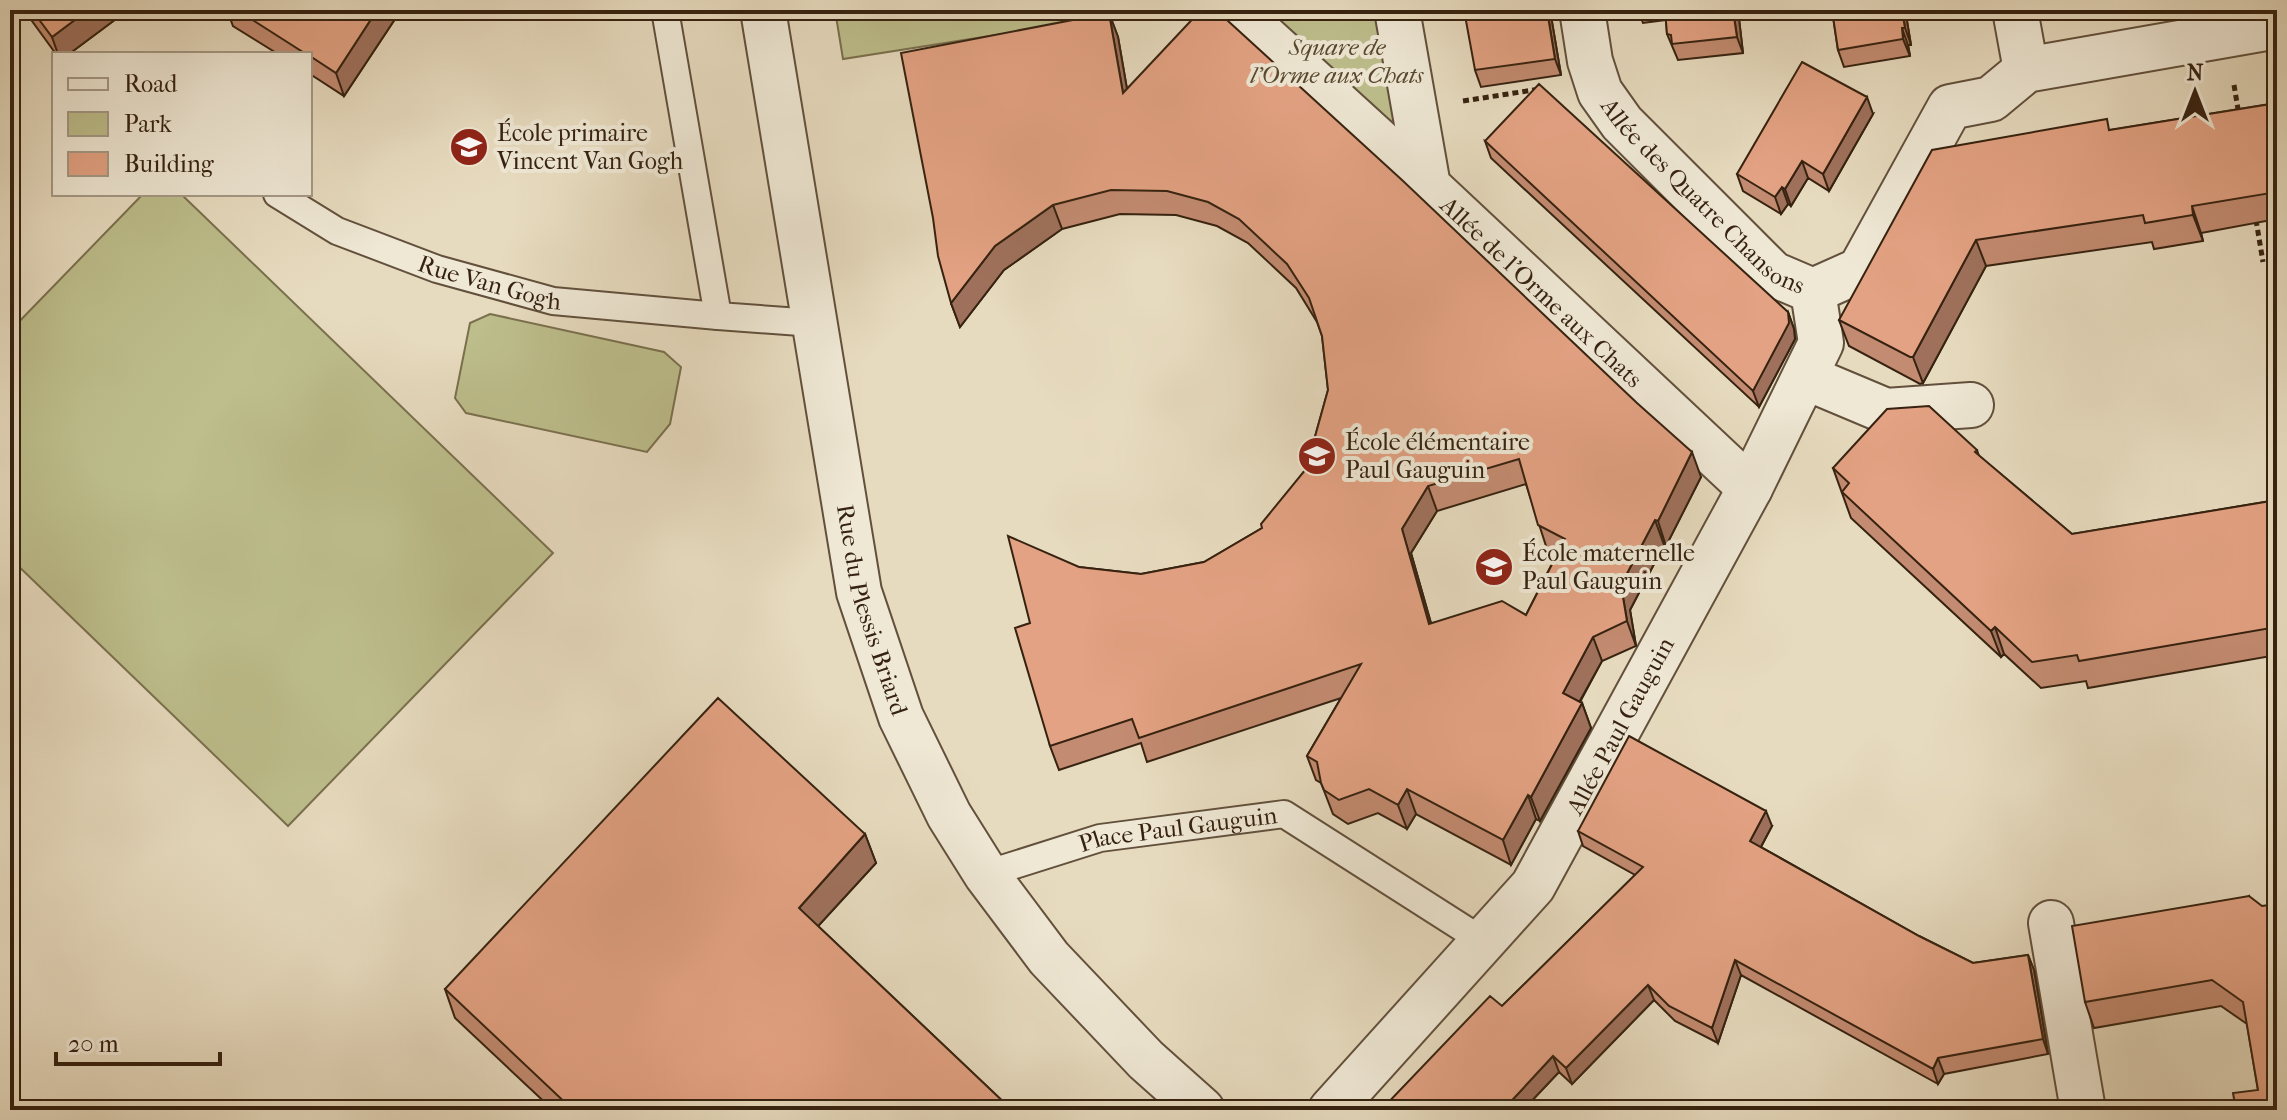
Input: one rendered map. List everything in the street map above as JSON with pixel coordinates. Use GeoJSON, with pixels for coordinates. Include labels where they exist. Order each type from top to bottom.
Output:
{"type":"FeatureCollection","features":[{"type":"Feature","properties":{"kind":"street","name":"Rue du Plessis Briard"},"geometry":{"type":"LineString","coordinates":[[763,10],[859,592],[901,717],[949,815],[986,874],[1049,958],[1146,1060],[1202,1110]]}},
{"type":"Feature","properties":{"kind":"street"},"geometry":{"type":"LineString","coordinates":[[1235,10],[1428,186]]}},
{"type":"Feature","properties":{"kind":"street","name":"Allée de l'Orme aux Chats"},"geometry":{"type":"LineString","coordinates":[[1397,10],[1428,186],[1750,488]]}},
{"type":"Feature","properties":{"kind":"street","name":"Allée des Quatre Chansons"},"geometry":{"type":"LineString","coordinates":[[1582,10],[1590,61],[1600,92],[1622,123],[1773,274],[1813,291],[1860,270],[1950,107],[1991,99],[2026,70]]}},
{"type":"Feature","properties":{"kind":"street"},"geometry":{"type":"LineString","coordinates":[[2015,10],[2026,70],[2277,26]]}},
{"type":"Feature","properties":{"kind":"street","name":"Allée Paul Gauguin"},"geometry":{"type":"LineString","coordinates":[[1331,1110],[1533,886],[1750,488],[1821,343],[1813,291]]}},
{"type":"Feature","properties":{"kind":"street"},"geometry":{"type":"LineString","coordinates":[[1805,377],[1886,411],[1971,405]]}},
{"type":"Feature","properties":{"kind":"street"},"geometry":{"type":"LineString","coordinates":[[2051,923],[2083,1110]]}},
{"type":"Feature","properties":{"kind":"lane"},"geometry":{"type":"LineString","coordinates":[[665,10],[718,316]]}},
{"type":"Feature","properties":{"kind":"lane","name":"Rue Van Gogh"},"geometry":{"type":"LineString","coordinates":[[280,196],[337,231],[437,269],[553,301],[814,323]]}},
{"type":"Feature","properties":{"kind":"lane","name":"Place Paul Gauguin"},"geometry":{"type":"LineString","coordinates":[[986,874],[1100,838],[1284,814],[1483,941]]}},
{"type":"Feature","properties":{"kind":"path"},"geometry":{"type":"LineString","coordinates":[[1414,108],[1597,80]]}},
{"type":"Feature","properties":{"kind":"path"},"geometry":{"type":"LineString","coordinates":[[2233,81],[2240,126]]}},
{"type":"Feature","properties":{"kind":"path"},"geometry":{"type":"LineString","coordinates":[[2255,217],[2263,262]]}},
{"type":"Feature","properties":{"kind":"green space"},"geometry":{"type":"Polygon","coordinates":[[[835,10],[1154,10],[843,59],[835,10]]]}},
{"type":"Feature","properties":{"kind":"green space","name":"Square de l'Orme aux Chats"},"geometry":{"type":"Polygon","coordinates":[[[1209,10],[1379,10],[1410,198],[1209,10]]]}},
{"type":"Feature","properties":{"kind":"green space"},"geometry":{"type":"Polygon","coordinates":[[[141,196],[183,196],[553,553],[288,826],[10,558],[10,331],[141,196]]]}},
{"type":"Feature","properties":{"kind":"green space"},"geometry":{"type":"Polygon","coordinates":[[[490,314],[664,352],[681,367],[670,424],[647,452],[466,413],[455,398],[470,323],[490,314]]]}},
{"type":"Feature","properties":{"kind":"building"},"geometry":{"type":"Polygon","coordinates":[[[32,10],[88,10],[52,37],[32,10]]]}},
{"type":"Feature","properties":{"kind":"building"},"geometry":{"type":"Polygon","coordinates":[[[237,10],[377,10],[336,73],[312,57],[312,52],[303,52],[237,10]]]}},
{"type":"Feature","properties":{"kind":"building","name":"École élémentaire Paul Gauguin"},"geometry":{"type":"Polygon","coordinates":[[[1201,10],[1216,10],[1692,452],[1658,521],[1655,520],[1621,585],[1627,621],[1593,637],[1563,693],[1582,703],[1531,797],[1528,795],[1503,840],[1407,789],[1398,805],[1369,789],[1339,800],[1324,790],[1317,762],[1307,756],[1361,664],[1139,738],[1132,719],[1050,746],[1015,628],[1030,623],[1008,536],[1079,567],[1141,574],[1204,562],[1262,528],[1261,524],[1306,469],[1328,390],[1322,336],[1309,298],[1287,264],[1239,219],[1208,202],[1167,191],[1111,190],[1053,205],[995,246],[951,303],[938,256],[901,53],[1109,13],[1123,93],[1201,10]],[[1519,459],[1428,486],[1402,529],[1429,624],[1502,601],[1526,615],[1565,539],[1538,525],[1519,459]]]}},
{"type":"Feature","properties":{"kind":"building"},"geometry":{"type":"Polygon","coordinates":[[[1464,10],[1547,10],[1555,59],[1475,70],[1464,10]]]}},
{"type":"Feature","properties":{"kind":"building"},"geometry":{"type":"Polygon","coordinates":[[[1665,10],[1733,10],[1737,37],[1672,44],[1671,35],[1667,34],[1665,10]]]}},
{"type":"Feature","properties":{"kind":"building"},"geometry":{"type":"Polygon","coordinates":[[[1832,10],[1902,10],[1903,39],[1838,50],[1832,10]]]}},
{"type":"Feature","properties":{"kind":"building"},"geometry":{"type":"Polygon","coordinates":[[[1802,62],[1867,97],[1823,174],[1802,161],[1785,189],[1782,187],[1775,197],[1737,174],[1802,62]]]}},
{"type":"Feature","properties":{"kind":"building"},"geometry":{"type":"Polygon","coordinates":[[[1539,84],[1788,312],[1789,323],[1753,391],[1485,141],[1539,84]]]}},
{"type":"Feature","properties":{"kind":"building"},"geometry":{"type":"Polygon","coordinates":[[[2277,103],[2277,192],[2192,206],[2193,215],[2145,223],[2143,215],[1976,240],[1913,357],[1839,320],[1932,150],[2107,119],[2109,130],[2277,103]]]}},
{"type":"Feature","properties":{"kind":"building"},"geometry":{"type":"Polygon","coordinates":[[[1929,406],[1977,450],[1975,452],[2072,534],[2277,500],[2277,627],[2079,661],[2077,655],[2032,662],[1995,627],[1991,631],[1842,492],[1849,483],[1833,468],[1887,409],[1929,406]]]}},
{"type":"Feature","properties":{"kind":"building"},"geometry":{"type":"Polygon","coordinates":[[[718,698],[865,834],[799,908],[1012,1110],[573,1110],[445,989],[718,698]]]}},
{"type":"Feature","properties":{"kind":"building"},"geometry":{"type":"Polygon","coordinates":[[[1629,736],[1766,811],[1750,841],[1919,936],[1973,963],[2028,955],[2043,1039],[1938,1058],[1933,1069],[1735,960],[1712,1028],[1669,1006],[1648,985],[1566,1068],[1553,1056],[1503,1110],[1381,1110],[1490,996],[1502,1006],[1643,867],[1578,831],[1629,736]]]}},
{"type":"Feature","properties":{"kind":"building"},"geometry":{"type":"Polygon","coordinates":[[[2249,896],[2262,906],[2277,904],[2277,1110],[2236,1110],[2233,1093],[2258,1090],[2243,1002],[2212,980],[2085,1002],[2072,926],[2249,896]]]}},
{"type":"Feature","properties":{"kind":"place","name":"École primaire Vincent Van Gogh"},"geometry":{"type":"Point","coordinates":[469,147]}},
{"type":"Feature","properties":{"kind":"place","name":"École élémentaire Paul Gauguin"},"geometry":{"type":"Point","coordinates":[1317,456]}},
{"type":"Feature","properties":{"kind":"place","name":"École maternelle Paul Gauguin"},"geometry":{"type":"Point","coordinates":[1494,567]}}]}
